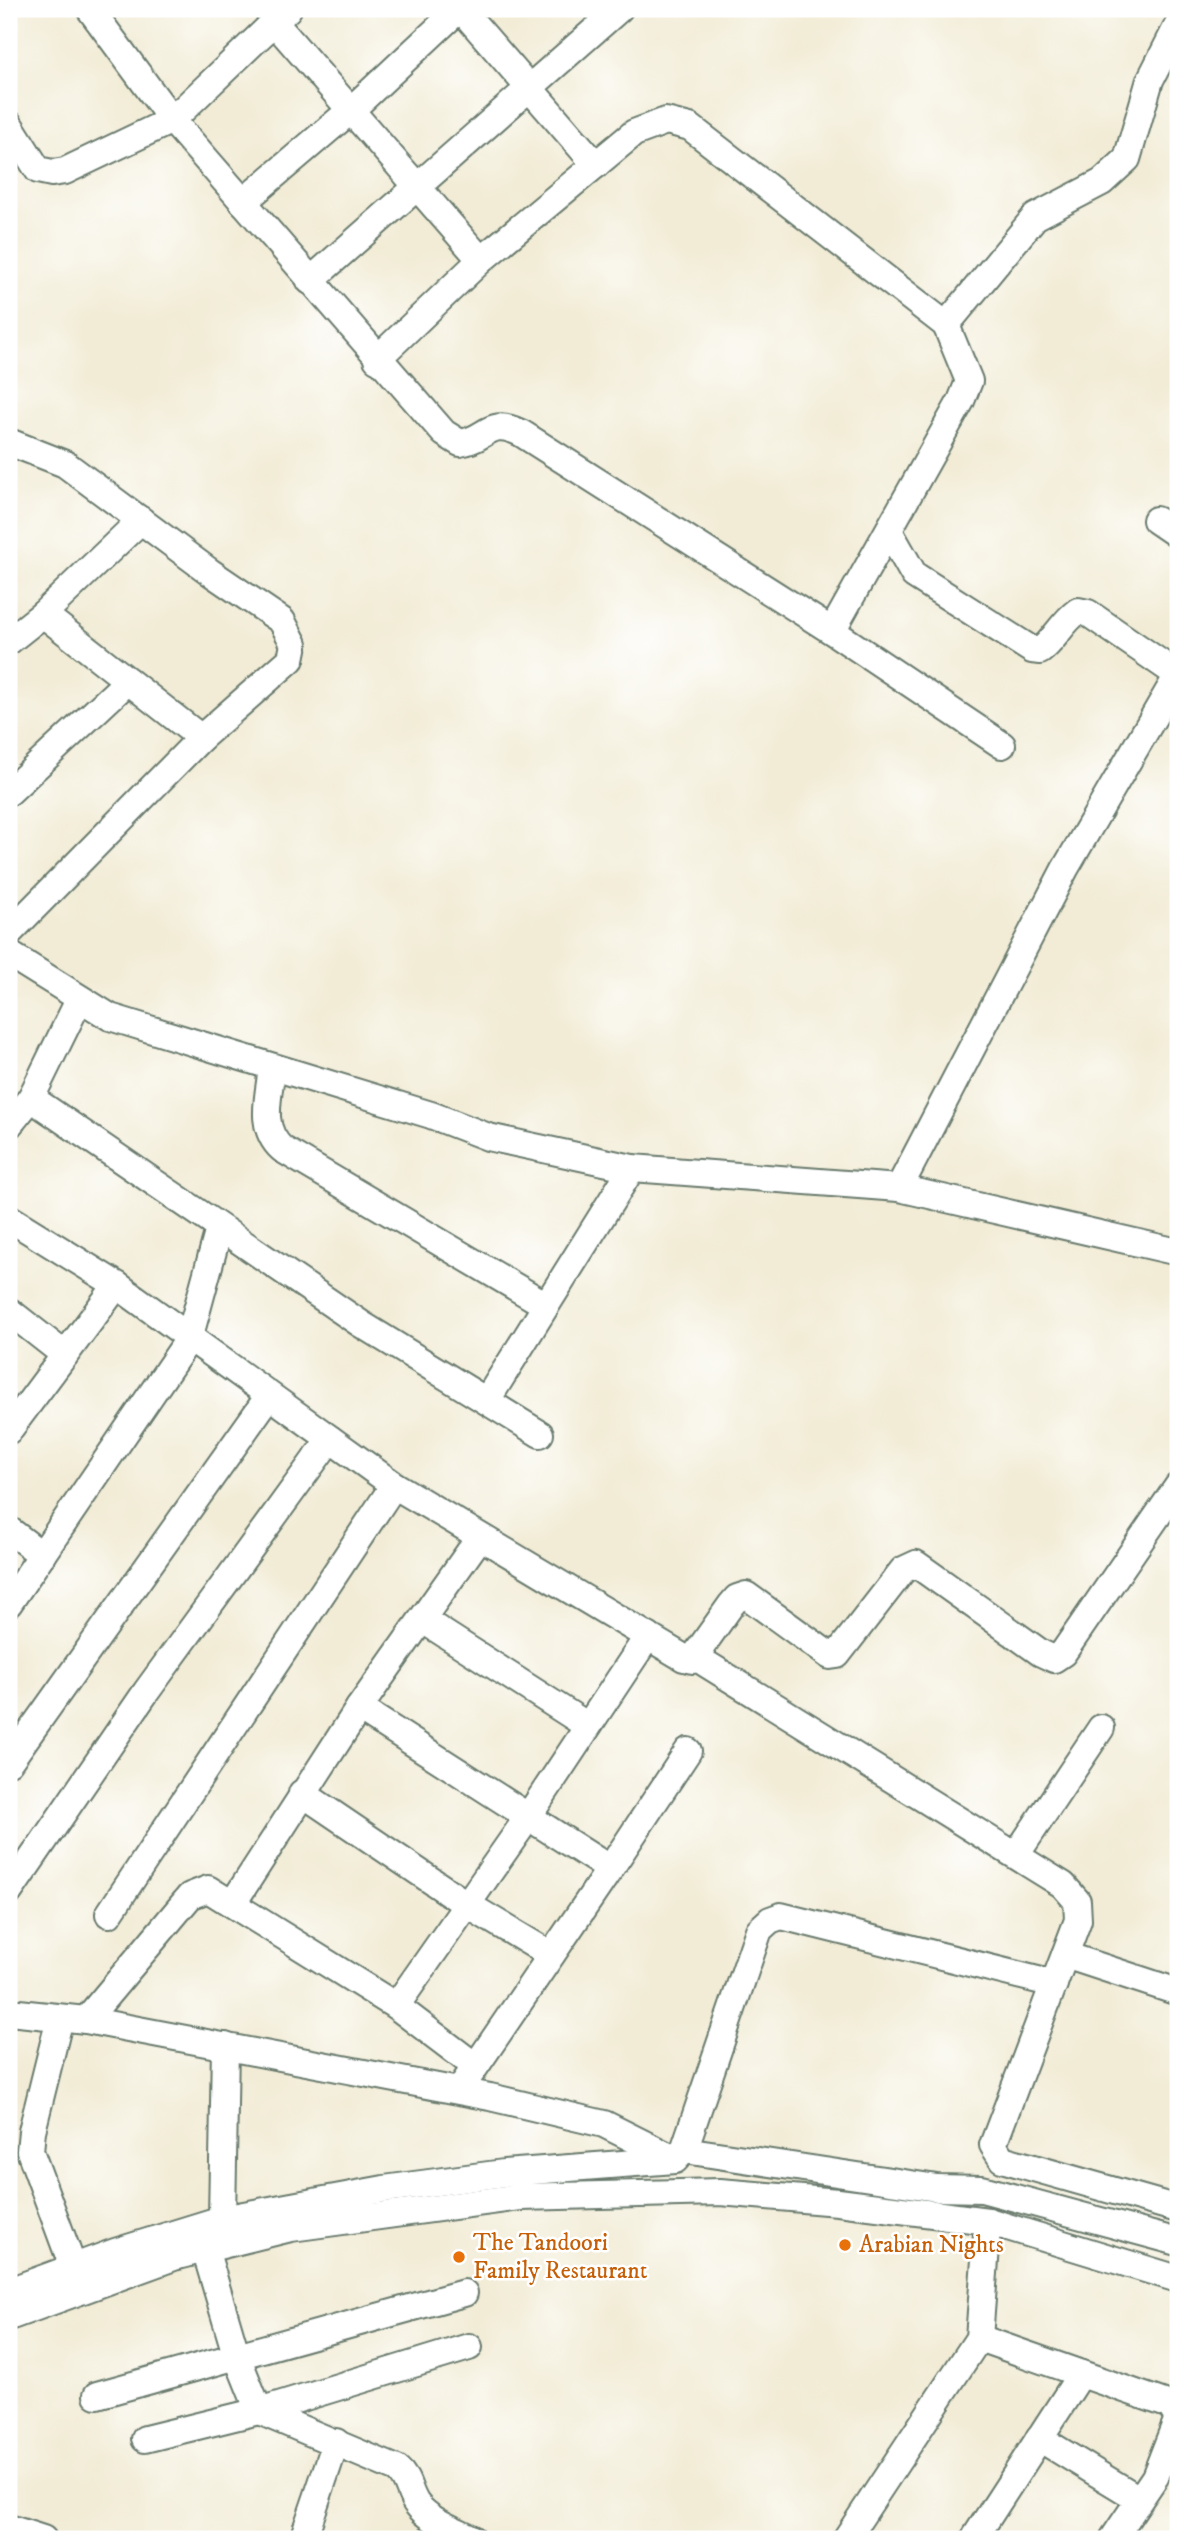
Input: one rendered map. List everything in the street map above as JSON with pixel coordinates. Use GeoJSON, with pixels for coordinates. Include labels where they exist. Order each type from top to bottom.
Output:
{"type":"FeatureCollection","features":[{"type":"Feature","properties":{"kind":"street"},"geometry":{"type":"LineString","coordinates":[[90,9],[172,120],[444,433],[460,443],[472,440],[494,426],[506,426],[521,433],[832,631],[1002,745]]}},
{"type":"Feature","properties":{"kind":"street"},"geometry":{"type":"LineString","coordinates":[[243,202],[351,110],[460,9],[596,165]]}},
{"type":"Feature","properties":{"kind":"street"},"geometry":{"type":"LineString","coordinates":[[310,281],[619,9]]}},
{"type":"Feature","properties":{"kind":"street"},"geometry":{"type":"LineString","coordinates":[[9,124],[38,170],[52,173],[65,171],[172,120],[281,15],[351,110],[481,260]]}},
{"type":"Feature","properties":{"kind":"street"},"geometry":{"type":"LineString","coordinates":[[946,325],[1035,217],[1102,181],[1127,159],[1150,80],[1178,25]]}},
{"type":"Feature","properties":{"kind":"street"},"geometry":{"type":"LineString","coordinates":[[377,359],[481,260],[634,133],[666,121],[690,128],[946,325],[969,381],[961,401],[832,631]]}},
{"type":"Feature","properties":{"kind":"street"},"geometry":{"type":"LineString","coordinates":[[9,442],[65,464],[282,621],[292,635],[294,644],[291,659],[201,738],[9,933]]}},
{"type":"Feature","properties":{"kind":"street"},"geometry":{"type":"LineString","coordinates":[[9,641],[43,614],[141,520]]}},
{"type":"Feature","properties":{"kind":"street"},"geometry":{"type":"LineString","coordinates":[[1157,520],[1178,535]]}},
{"type":"Feature","properties":{"kind":"street"},"geometry":{"type":"LineString","coordinates":[[889,531],[914,575],[1032,650],[1040,651],[1047,646],[1069,617],[1078,611],[1088,613],[1178,675],[1065,869],[898,1188]]}},
{"type":"Feature","properties":{"kind":"street"},"geometry":{"type":"LineString","coordinates":[[43,614],[201,738]]}},
{"type":"Feature","properties":{"kind":"street"},"geometry":{"type":"LineString","coordinates":[[9,792],[128,681]]}},
{"type":"Feature","properties":{"kind":"street"},"geometry":{"type":"LineString","coordinates":[[9,954],[110,1017],[431,1115],[488,1137],[632,1168],[898,1188],[1175,1243]]}},
{"type":"Feature","properties":{"kind":"street"},"geometry":{"type":"LineString","coordinates":[[9,1125],[31,1098],[79,1000]]}},
{"type":"Feature","properties":{"kind":"street"},"geometry":{"type":"LineString","coordinates":[[272,1067],[265,1125],[271,1139],[282,1149],[546,1305]]}},
{"type":"Feature","properties":{"kind":"street"},"geometry":{"type":"LineString","coordinates":[[31,1098],[360,1324],[540,1434]]}},
{"type":"Feature","properties":{"kind":"street"},"geometry":{"type":"LineString","coordinates":[[487,1400],[632,1168]]}},
{"type":"Feature","properties":{"kind":"street"},"geometry":{"type":"LineString","coordinates":[[9,1218],[117,1285],[394,1485],[684,1658],[692,1660],[731,1605],[737,1598],[746,1595],[830,1656],[838,1655],[903,1570],[916,1564],[1041,1653],[1054,1659],[1063,1653],[1178,1486]]}},
{"type":"Feature","properties":{"kind":"street"},"geometry":{"type":"LineString","coordinates":[[9,1603],[189,1339],[219,1229]]}},
{"type":"Feature","properties":{"kind":"street"},"geometry":{"type":"LineString","coordinates":[[13,1417],[117,1285]]}},
{"type":"Feature","properties":{"kind":"street"},"geometry":{"type":"LineString","coordinates":[[9,1311],[65,1354]]}},
{"type":"Feature","properties":{"kind":"street"},"geometry":{"type":"LineString","coordinates":[[9,1762],[269,1396]]}},
{"type":"Feature","properties":{"kind":"street"},"geometry":{"type":"LineString","coordinates":[[9,1892],[146,1692],[330,1439]]}},
{"type":"Feature","properties":{"kind":"street"},"geometry":{"type":"LineString","coordinates":[[109,1914],[394,1485]]}},
{"type":"Feature","properties":{"kind":"street"},"geometry":{"type":"LineString","coordinates":[[9,1530],[42,1555]]}},
{"type":"Feature","properties":{"kind":"street"},"geometry":{"type":"LineString","coordinates":[[233,1903],[359,1708],[480,1537]]}},
{"type":"Feature","properties":{"kind":"street"},"geometry":{"type":"LineString","coordinates":[[423,1620],[588,1726]]}},
{"type":"Feature","properties":{"kind":"street"},"geometry":{"type":"LineString","coordinates":[[396,2006],[528,1816],[648,1636]]}},
{"type":"Feature","properties":{"kind":"street"},"geometry":{"type":"LineString","coordinates":[[705,1663],[1063,1885],[1077,1901],[1078,1920],[993,2145],[1002,2159],[1178,2209]]}},
{"type":"Feature","properties":{"kind":"street"},"geometry":{"type":"LineString","coordinates":[[359,1708],[610,1869]]}},
{"type":"Feature","properties":{"kind":"street"},"geometry":{"type":"LineString","coordinates":[[1016,1855],[1101,1728]]}},
{"type":"Feature","properties":{"kind":"street"},"geometry":{"type":"LineString","coordinates":[[458,2092],[688,1751]]}},
{"type":"Feature","properties":{"kind":"street"},"geometry":{"type":"LineString","coordinates":[[302,1793],[466,1904],[551,1955]]}},
{"type":"Feature","properties":{"kind":"street"},"geometry":{"type":"LineString","coordinates":[[73,2267],[30,2151],[32,2132],[73,2019],[190,1896],[208,1889],[233,1903],[396,2006],[475,2066]]}},
{"type":"Feature","properties":{"kind":"street"},"geometry":{"type":"LineString","coordinates":[[679,2155],[760,1930],[770,1920],[781,1916],[1054,1984]]}},
{"type":"Feature","properties":{"kind":"street"},"geometry":{"type":"LineString","coordinates":[[1065,1955],[1178,1993]]}},
{"type":"Feature","properties":{"kind":"street"},"geometry":{"type":"LineString","coordinates":[[9,2012],[73,2019],[225,2046],[458,2092],[604,2124],[679,2155]]}},
{"type":"Feature","properties":{"kind":"street"},"geometry":{"type":"LineString","coordinates":[[222,2219],[225,2046]]}},
{"type":"Feature","properties":{"kind":"street"},"geometry":{"type":"LineString","coordinates":[[9,2291],[73,2267],[222,2219],[384,2189],[679,2155],[937,2188],[982,2189],[1178,2242]]}},
{"type":"Feature","properties":{"kind":"street"},"geometry":{"type":"LineString","coordinates":[[9,2316],[174,2257],[291,2228],[520,2197],[720,2192],[838,2202],[988,2221],[1178,2279]]}},
{"type":"Feature","properties":{"kind":"street"},"geometry":{"type":"LineString","coordinates":[[846,2539],[979,2338],[988,2221]]}},
{"type":"Feature","properties":{"kind":"street"},"geometry":{"type":"LineString","coordinates":[[205,2249],[236,2354],[259,2411],[397,2469],[405,2476],[414,2501],[426,2514],[473,2539]]}},
{"type":"Feature","properties":{"kind":"street"},"geometry":{"type":"LineString","coordinates":[[97,2395],[236,2354],[464,2294]]}},
{"type":"Feature","properties":{"kind":"street"},"geometry":{"type":"LineString","coordinates":[[979,2338],[1170,2405],[1175,2410],[1178,2418],[1155,2477],[1113,2539]]}},
{"type":"Feature","properties":{"kind":"street"},"geometry":{"type":"LineString","coordinates":[[145,2439],[259,2411],[469,2347]]}},
{"type":"Feature","properties":{"kind":"street"},"geometry":{"type":"LineString","coordinates":[[979,2537],[1080,2374]]}},
{"type":"Feature","properties":{"kind":"street"},"geometry":{"type":"LineString","coordinates":[[1039,2438],[1139,2499]]}},
{"type":"Feature","properties":{"kind":"street"},"geometry":{"type":"LineString","coordinates":[[303,2539],[336,2442]]}},
{"type":"Feature","properties":{"kind":"street"},"geometry":{"type":"LineString","coordinates":[[9,2528],[43,2539]]}},
{"type":"Feature","properties":{"kind":"place","name":"Arabian Nights"},"geometry":{"type":"Point","coordinates":[845,2245]}},
{"type":"Feature","properties":{"kind":"place","name":"The Tandoori Family Restaurant"},"geometry":{"type":"Point","coordinates":[459,2257]}}]}
